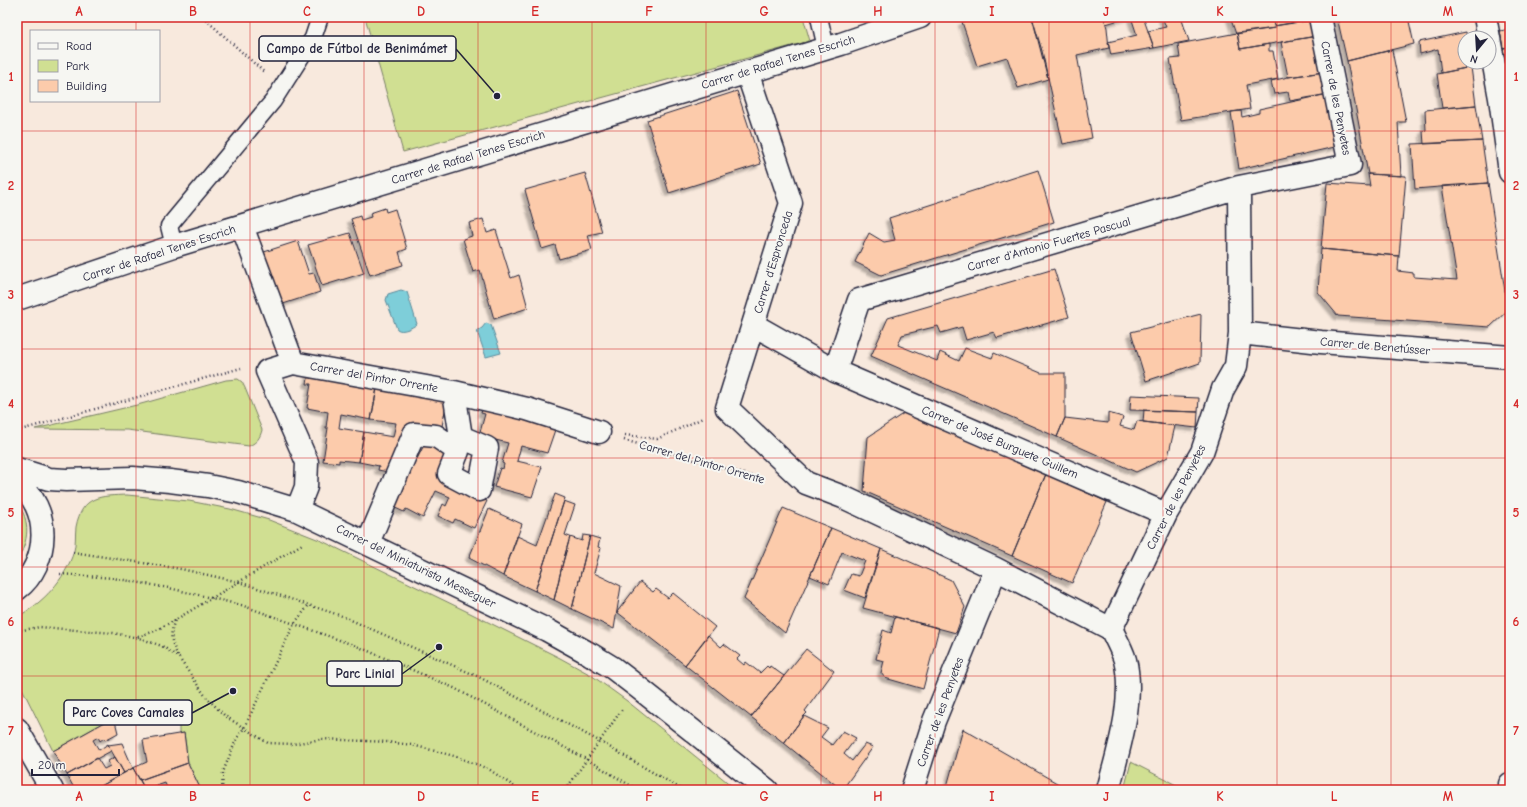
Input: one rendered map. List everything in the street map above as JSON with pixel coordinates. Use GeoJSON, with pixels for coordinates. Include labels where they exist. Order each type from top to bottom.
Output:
{"type":"FeatureCollection","features":[{"type":"Feature","properties":{"kind":"street","name":"Carrer de Rafael Tenes Escrich"},"geometry":{"type":"LineString","coordinates":[[17,300],[174,246],[826,48],[920,17]]}},
{"type":"Feature","properties":{"kind":"street","name":"Carrer de les Penyetes"},"geometry":{"type":"LineString","coordinates":[[1111,629],[1166,514],[1202,452],[1223,389],[1236,366],[1240,333],[1239,187],[1350,165],[1320,17]]}},
{"type":"Feature","properties":{"kind":"street"},"geometry":{"type":"LineString","coordinates":[[1485,17],[1487,30]]}},
{"type":"Feature","properties":{"kind":"street"},"geometry":{"type":"LineString","coordinates":[[1497,68],[1505,97],[1510,172]]}},
{"type":"Feature","properties":{"kind":"street","name":"Carrer d'Espronceda"},"geometry":{"type":"LineString","coordinates":[[728,408],[792,203],[746,72]]}},
{"type":"Feature","properties":{"kind":"street","name":"Carrer d'Antonio Fuertes Pascual"},"geometry":{"type":"LineString","coordinates":[[835,370],[859,300],[1239,187]]}},
{"type":"Feature","properties":{"kind":"street","name":"Carrer del Pintor Orrente"},"geometry":{"type":"LineString","coordinates":[[242,226],[293,363]]}},
{"type":"Feature","properties":{"kind":"street","name":"Carrer de José Burguete Guillem"},"geometry":{"type":"LineString","coordinates":[[754,325],[835,370],[1166,514]]}},
{"type":"Feature","properties":{"kind":"street","name":"Carrer de Benetússer"},"geometry":{"type":"LineString","coordinates":[[1240,333],[1328,343],[1510,357]]}},
{"type":"Feature","properties":{"kind":"street","name":"Carrer del Pintor Orrente"},"geometry":{"type":"LineString","coordinates":[[267,371],[293,363],[454,392],[527,409],[599,432]]}},
{"type":"Feature","properties":{"kind":"street"},"geometry":{"type":"LineString","coordinates":[[267,371],[308,462],[306,487],[297,510]]}},
{"type":"Feature","properties":{"kind":"street","name":"Carrer del Pintor Orrente"},"geometry":{"type":"LineString","coordinates":[[368,543],[414,434],[436,436],[458,452],[449,474],[479,490],[487,448],[461,437],[454,392]]}},
{"type":"Feature","properties":{"kind":"street"},"geometry":{"type":"LineString","coordinates":[[728,408],[806,482],[843,497],[996,569],[1111,629],[1125,660],[1128,685],[1126,716],[1108,790]]}},
{"type":"Feature","properties":{"kind":"street","name":"Carrer del Miniaturista Messeguer"},"geometry":{"type":"LineString","coordinates":[[17,468],[49,479],[66,480],[133,478],[208,486],[238,492],[297,510],[540,627],[590,654],[613,668],[640,688],[767,790]]}},
{"type":"Feature","properties":{"kind":"street"},"geometry":{"type":"LineString","coordinates":[[17,483],[23,487],[36,505],[42,525],[42,547],[36,567],[23,584],[17,589]]}},
{"type":"Feature","properties":{"kind":"street","name":"Carrer de les Penyetes"},"geometry":{"type":"LineString","coordinates":[[912,790],[934,721],[996,569]]}},
{"type":"Feature","properties":{"kind":"street"},"geometry":{"type":"LineString","coordinates":[[17,729],[52,790]]}},
{"type":"Feature","properties":{"kind":"street"},"geometry":{"type":"LineString","coordinates":[[1510,784],[1510,790]]}},
{"type":"Feature","properties":{"kind":"lane"},"geometry":{"type":"LineString","coordinates":[[174,246],[169,226],[273,101],[313,38],[320,17]]}},
{"type":"Feature","properties":{"kind":"lane"},"geometry":{"type":"LineString","coordinates":[[819,17],[826,48]]}},
{"type":"Feature","properties":{"kind":"path"},"geometry":{"type":"LineString","coordinates":[[203,17],[281,88]]}},
{"type":"Feature","properties":{"kind":"path"},"geometry":{"type":"LineString","coordinates":[[17,430],[241,368],[267,371]]}},
{"type":"Feature","properties":{"kind":"path","name":"Carrer del Pintor Orrente"},"geometry":{"type":"LineString","coordinates":[[599,432],[657,439],[728,408]]}},
{"type":"Feature","properties":{"kind":"path","name":"Carrer del Pintor Orrente"},"geometry":{"type":"LineString","coordinates":[[599,432],[714,466],[783,484],[806,482]]}},
{"type":"Feature","properties":{"kind":"path"},"geometry":{"type":"LineString","coordinates":[[136,638],[155,631],[175,620],[307,542]]}},
{"type":"Feature","properties":{"kind":"path"},"geometry":{"type":"LineString","coordinates":[[74,552],[181,569],[239,582],[342,616],[479,677],[599,741],[683,790]]}},
{"type":"Feature","properties":{"kind":"path"},"geometry":{"type":"LineString","coordinates":[[57,574],[113,578],[169,588],[212,598],[241,605],[359,646],[454,688],[586,759],[638,790]]}},
{"type":"Feature","properties":{"kind":"path"},"geometry":{"type":"LineString","coordinates":[[222,790],[222,772],[236,740],[244,728],[294,624],[309,605]]}},
{"type":"Feature","properties":{"kind":"path"},"geometry":{"type":"LineString","coordinates":[[175,620],[171,631],[172,644],[179,658],[206,697],[225,716],[268,743],[293,744],[322,739],[381,741],[412,745],[454,756],[476,764],[490,770],[519,790]]}},
{"type":"Feature","properties":{"kind":"path"},"geometry":{"type":"LineString","coordinates":[[17,630],[40,627],[113,633],[162,646],[179,658]]}},
{"type":"Feature","properties":{"kind":"path"},"geometry":{"type":"LineString","coordinates":[[567,790],[586,759],[623,707]]}},
{"type":"Feature","properties":{"kind":"green space"},"geometry":{"type":"Polygon","coordinates":[[[365,17],[803,17],[810,41],[403,152],[365,17]]]}},
{"type":"Feature","properties":{"kind":"green space"},"geometry":{"type":"Polygon","coordinates":[[[238,379],[242,382],[245,388],[262,430],[258,440],[249,446],[127,430],[35,429],[141,404],[226,380],[238,379]]]}},
{"type":"Feature","properties":{"kind":"green space"},"geometry":{"type":"Polygon","coordinates":[[[127,495],[189,501],[230,509],[269,520],[322,541],[468,612],[591,675],[627,701],[737,790],[201,790],[188,763],[184,733],[179,734],[179,720],[140,708],[114,717],[53,751],[17,678],[17,617],[44,598],[65,572],[74,551],[76,527],[79,516],[88,503],[101,497],[127,495]]]}},
{"type":"Feature","properties":{"kind":"green space"},"geometry":{"type":"Polygon","coordinates":[[[17,503],[25,517],[27,531],[24,546],[17,560],[17,503]]]}},
{"type":"Feature","properties":{"kind":"green space"},"geometry":{"type":"Polygon","coordinates":[[[1131,762],[1186,790],[1124,790],[1131,762]]]}},
{"type":"Feature","properties":{"kind":"water"},"geometry":{"type":"Polygon","coordinates":[[[401,290],[407,292],[417,324],[404,330],[397,329],[386,300],[388,294],[401,290]]]}},
{"type":"Feature","properties":{"kind":"water"},"geometry":{"type":"Polygon","coordinates":[[[486,323],[491,325],[501,353],[486,357],[477,331],[486,323]]]}},
{"type":"Feature","properties":{"kind":"building"},"geometry":{"type":"Polygon","coordinates":[[[978,17],[1032,17],[1048,79],[1018,88],[1007,57],[977,66],[962,22],[978,17]]]}},
{"type":"Feature","properties":{"kind":"building"},"geometry":{"type":"Polygon","coordinates":[[[1032,17],[1104,17],[1107,28],[1109,48],[1077,55],[1092,138],[1063,144],[1042,51],[1032,17]]]}},
{"type":"Feature","properties":{"kind":"building"},"geometry":{"type":"Polygon","coordinates":[[[1104,17],[1129,17],[1106,24],[1104,17]]]}},
{"type":"Feature","properties":{"kind":"building"},"geometry":{"type":"Polygon","coordinates":[[[1131,17],[1143,17],[1154,48],[1111,55],[1108,42],[1137,35],[1131,17]]]}},
{"type":"Feature","properties":{"kind":"building"},"geometry":{"type":"Polygon","coordinates":[[[1162,17],[1181,17],[1189,41],[1154,48],[1148,31],[1166,27],[1162,17]]]}},
{"type":"Feature","properties":{"kind":"building"},"geometry":{"type":"Polygon","coordinates":[[[1230,17],[1272,17],[1275,28],[1236,34],[1230,17]]]}},
{"type":"Feature","properties":{"kind":"building"},"geometry":{"type":"Polygon","coordinates":[[[1272,17],[1300,17],[1301,21],[1274,26],[1272,17]]]}},
{"type":"Feature","properties":{"kind":"building"},"geometry":{"type":"Polygon","coordinates":[[[1337,17],[1408,17],[1414,44],[1347,61],[1337,17]]]}},
{"type":"Feature","properties":{"kind":"building"},"geometry":{"type":"Polygon","coordinates":[[[1313,20],[1317,36],[1240,49],[1237,33],[1275,28],[1274,26],[1313,20]]]}},
{"type":"Feature","properties":{"kind":"building"},"geometry":{"type":"Polygon","coordinates":[[[1510,29],[1510,47],[1503,48],[1500,31],[1510,29]]]}},
{"type":"Feature","properties":{"kind":"building"},"geometry":{"type":"Polygon","coordinates":[[[1237,33],[1240,49],[1269,44],[1269,51],[1273,51],[1278,79],[1246,85],[1250,109],[1181,120],[1170,59],[1180,58],[1178,44],[1237,33]]]}},
{"type":"Feature","properties":{"kind":"building"},"geometry":{"type":"Polygon","coordinates":[[[1457,34],[1457,70],[1441,73],[1438,49],[1420,54],[1419,42],[1457,34]]]}},
{"type":"Feature","properties":{"kind":"building"},"geometry":{"type":"Polygon","coordinates":[[[1317,36],[1324,72],[1288,77],[1281,42],[1317,36]]]}},
{"type":"Feature","properties":{"kind":"building"},"geometry":{"type":"Polygon","coordinates":[[[1510,47],[1510,65],[1506,66],[1503,48],[1510,47]]]}},
{"type":"Feature","properties":{"kind":"building"},"geometry":{"type":"Polygon","coordinates":[[[1392,50],[1406,122],[1398,122],[1401,176],[1368,174],[1347,61],[1392,50]]]}},
{"type":"Feature","properties":{"kind":"building"},"geometry":{"type":"Polygon","coordinates":[[[1510,65],[1510,91],[1506,66],[1510,65]]]}},
{"type":"Feature","properties":{"kind":"building"},"geometry":{"type":"Polygon","coordinates":[[[1457,70],[1471,70],[1476,105],[1442,108],[1437,74],[1457,70]]]}},
{"type":"Feature","properties":{"kind":"building"},"geometry":{"type":"Polygon","coordinates":[[[1324,72],[1328,94],[1290,101],[1288,92],[1274,94],[1271,81],[1324,72]]]}},
{"type":"Feature","properties":{"kind":"building"},"geometry":{"type":"Polygon","coordinates":[[[737,91],[761,164],[669,193],[647,120],[737,91]]]}},
{"type":"Feature","properties":{"kind":"building"},"geometry":{"type":"Polygon","coordinates":[[[1328,94],[1339,146],[1239,169],[1231,112],[1241,111],[1242,117],[1259,113],[1259,109],[1328,94]]]}},
{"type":"Feature","properties":{"kind":"building"},"geometry":{"type":"Polygon","coordinates":[[[1476,105],[1482,141],[1424,144],[1423,131],[1426,130],[1425,110],[1476,105]]]}},
{"type":"Feature","properties":{"kind":"building"},"geometry":{"type":"Polygon","coordinates":[[[1482,141],[1488,183],[1415,189],[1412,144],[1482,141]]]}},
{"type":"Feature","properties":{"kind":"building"},"geometry":{"type":"Polygon","coordinates":[[[1038,170],[1054,222],[881,275],[855,262],[869,233],[884,242],[895,240],[889,218],[1038,170]]]}},
{"type":"Feature","properties":{"kind":"building"},"geometry":{"type":"Polygon","coordinates":[[[585,173],[602,232],[588,235],[592,250],[559,259],[555,245],[542,249],[525,190],[585,173]]]}},
{"type":"Feature","properties":{"kind":"building"},"geometry":{"type":"Polygon","coordinates":[[[1368,174],[1406,176],[1399,256],[1321,249],[1327,183],[1370,186],[1368,174]]]}},
{"type":"Feature","properties":{"kind":"building"},"geometry":{"type":"Polygon","coordinates":[[[1488,183],[1508,310],[1490,327],[1338,316],[1318,292],[1321,249],[1399,256],[1398,271],[1414,273],[1414,277],[1457,280],[1442,186],[1488,183]]]}},
{"type":"Feature","properties":{"kind":"building"},"geometry":{"type":"Polygon","coordinates":[[[385,208],[386,212],[395,209],[407,249],[399,252],[403,265],[370,275],[351,219],[360,216],[361,220],[371,217],[370,213],[385,208]]]}},
{"type":"Feature","properties":{"kind":"building"},"geometry":{"type":"Polygon","coordinates":[[[483,219],[487,233],[496,230],[511,278],[519,275],[528,308],[494,319],[480,270],[473,272],[463,239],[472,236],[469,223],[483,219]]]}},
{"type":"Feature","properties":{"kind":"building"},"geometry":{"type":"Polygon","coordinates":[[[350,233],[364,273],[322,286],[308,245],[350,233]]]}},
{"type":"Feature","properties":{"kind":"building"},"geometry":{"type":"Polygon","coordinates":[[[298,241],[309,274],[314,273],[320,292],[280,305],[261,253],[298,241]]]}},
{"type":"Feature","properties":{"kind":"building"},"geometry":{"type":"Polygon","coordinates":[[[1054,269],[1069,317],[997,338],[994,332],[966,340],[962,327],[941,333],[938,326],[902,335],[898,345],[937,361],[940,352],[959,361],[965,348],[992,358],[994,353],[1041,373],[1065,373],[1065,418],[1057,437],[871,356],[888,318],[1054,269]]]}},
{"type":"Feature","properties":{"kind":"building"},"geometry":{"type":"Polygon","coordinates":[[[1201,314],[1200,363],[1146,381],[1131,332],[1201,314]]]}},
{"type":"Feature","properties":{"kind":"building"},"geometry":{"type":"Polygon","coordinates":[[[309,373],[377,388],[371,420],[341,414],[339,428],[364,432],[359,462],[339,460],[339,463],[323,461],[328,428],[326,428],[328,412],[307,408],[311,384],[307,384],[309,373]]]}},
{"type":"Feature","properties":{"kind":"building"},"geometry":{"type":"Polygon","coordinates":[[[377,388],[451,396],[446,406],[441,431],[405,445],[398,444],[393,473],[378,470],[379,466],[359,462],[364,432],[393,437],[396,423],[371,420],[377,388]]]}},
{"type":"Feature","properties":{"kind":"building"},"geometry":{"type":"Polygon","coordinates":[[[1131,395],[1199,398],[1198,412],[1130,410],[1131,395]]]}},
{"type":"Feature","properties":{"kind":"building"},"geometry":{"type":"Polygon","coordinates":[[[485,402],[557,424],[547,453],[521,446],[517,461],[542,467],[532,497],[494,487],[500,468],[503,469],[504,464],[502,463],[508,443],[479,436],[485,414],[481,413],[485,402]]]}},
{"type":"Feature","properties":{"kind":"building"},"geometry":{"type":"Polygon","coordinates":[[[1144,410],[1198,412],[1197,428],[1143,422],[1144,410]]]}},
{"type":"Feature","properties":{"kind":"building"},"geometry":{"type":"Polygon","coordinates":[[[904,413],[1046,474],[1012,556],[864,491],[868,437],[904,413]]]}},
{"type":"Feature","properties":{"kind":"building"},"geometry":{"type":"Polygon","coordinates":[[[1108,413],[1123,417],[1120,426],[1134,430],[1137,421],[1175,426],[1168,457],[1136,472],[1057,437],[1065,418],[1108,423],[1108,413]]]}},
{"type":"Feature","properties":{"kind":"building"},"geometry":{"type":"Polygon","coordinates":[[[424,445],[436,445],[454,454],[461,489],[487,501],[474,528],[455,519],[453,523],[438,516],[443,504],[446,506],[450,497],[436,491],[423,518],[406,509],[404,512],[391,506],[398,500],[405,485],[401,484],[414,458],[417,459],[424,445]]]}},
{"type":"Feature","properties":{"kind":"building"},"geometry":{"type":"Polygon","coordinates":[[[1046,474],[1107,502],[1072,583],[1012,556],[1046,474]]]}},
{"type":"Feature","properties":{"kind":"building"},"geometry":{"type":"Polygon","coordinates":[[[555,494],[565,498],[535,591],[503,576],[517,536],[537,545],[555,494]]]}},
{"type":"Feature","properties":{"kind":"building"},"geometry":{"type":"Polygon","coordinates":[[[564,501],[575,505],[565,535],[570,537],[554,600],[535,591],[564,501]]]}},
{"type":"Feature","properties":{"kind":"building"},"geometry":{"type":"Polygon","coordinates":[[[783,508],[831,528],[785,633],[744,599],[783,508]]]}},
{"type":"Feature","properties":{"kind":"building"},"geometry":{"type":"Polygon","coordinates":[[[489,509],[522,524],[503,576],[469,558],[489,509]]]}},
{"type":"Feature","properties":{"kind":"building"},"geometry":{"type":"Polygon","coordinates":[[[831,528],[881,549],[865,598],[844,590],[851,574],[859,576],[865,561],[842,552],[829,584],[810,576],[831,528]]]}},
{"type":"Feature","properties":{"kind":"building"},"geometry":{"type":"Polygon","coordinates":[[[583,535],[590,536],[572,609],[554,600],[570,537],[582,541],[583,535]]]}},
{"type":"Feature","properties":{"kind":"building"},"geometry":{"type":"Polygon","coordinates":[[[590,536],[600,539],[598,547],[601,548],[594,573],[621,586],[614,629],[572,609],[590,536]]]}},
{"type":"Feature","properties":{"kind":"building"},"geometry":{"type":"Polygon","coordinates":[[[881,549],[951,580],[965,607],[956,633],[863,608],[881,549]]]}},
{"type":"Feature","properties":{"kind":"building"},"geometry":{"type":"Polygon","coordinates":[[[640,582],[653,592],[656,589],[668,598],[673,593],[715,627],[685,665],[617,612],[640,582]]]}},
{"type":"Feature","properties":{"kind":"building"},"geometry":{"type":"Polygon","coordinates":[[[895,617],[939,628],[923,689],[885,678],[881,673],[884,661],[876,659],[883,630],[891,633],[895,617]]]}},
{"type":"Feature","properties":{"kind":"building"},"geometry":{"type":"Polygon","coordinates":[[[708,635],[721,647],[724,644],[740,656],[737,659],[744,665],[746,662],[760,673],[767,666],[769,668],[770,666],[784,676],[751,717],[685,665],[708,635]]]}},
{"type":"Feature","properties":{"kind":"building"},"geometry":{"type":"Polygon","coordinates":[[[806,649],[834,671],[805,711],[807,713],[784,743],[751,717],[806,649]]]}},
{"type":"Feature","properties":{"kind":"building"},"geometry":{"type":"Polygon","coordinates":[[[804,716],[828,728],[821,737],[832,745],[843,731],[856,738],[844,754],[852,761],[865,744],[873,747],[842,790],[784,743],[804,716]]]}},
{"type":"Feature","properties":{"kind":"building"},"geometry":{"type":"Polygon","coordinates":[[[114,717],[118,733],[105,740],[104,738],[100,741],[98,737],[93,740],[99,750],[108,744],[111,751],[67,775],[53,751],[114,717]]]}},
{"type":"Feature","properties":{"kind":"building"},"geometry":{"type":"Polygon","coordinates":[[[963,729],[1069,790],[946,790],[963,729]]]}},
{"type":"Feature","properties":{"kind":"building"},"geometry":{"type":"Polygon","coordinates":[[[184,733],[188,763],[140,780],[133,768],[147,762],[143,740],[184,733]]]}},
{"type":"Feature","properties":{"kind":"building"},"geometry":{"type":"Polygon","coordinates":[[[122,743],[133,768],[124,773],[108,745],[122,743]]]}},
{"type":"Feature","properties":{"kind":"building"},"geometry":{"type":"Polygon","coordinates":[[[115,757],[124,773],[94,790],[75,790],[67,775],[97,758],[104,769],[110,766],[108,761],[115,757]]]}},
{"type":"Feature","properties":{"kind":"building"},"geometry":{"type":"Polygon","coordinates":[[[188,763],[201,790],[168,790],[165,783],[145,790],[140,780],[188,763]]]}},
{"type":"Feature","properties":{"kind":"building"},"geometry":{"type":"Polygon","coordinates":[[[133,768],[144,788],[140,790],[94,790],[133,768]]]}},
{"type":"Feature","properties":{"kind":"place","name":"Campo de Fútbol de Benimámet"},"geometry":{"type":"Point","coordinates":[497,96]}},
{"type":"Feature","properties":{"kind":"place","name":"Parc Linial"},"geometry":{"type":"Point","coordinates":[439,647]}},
{"type":"Feature","properties":{"kind":"place","name":"Parc Coves Camales"},"geometry":{"type":"Point","coordinates":[233,691]}}]}
